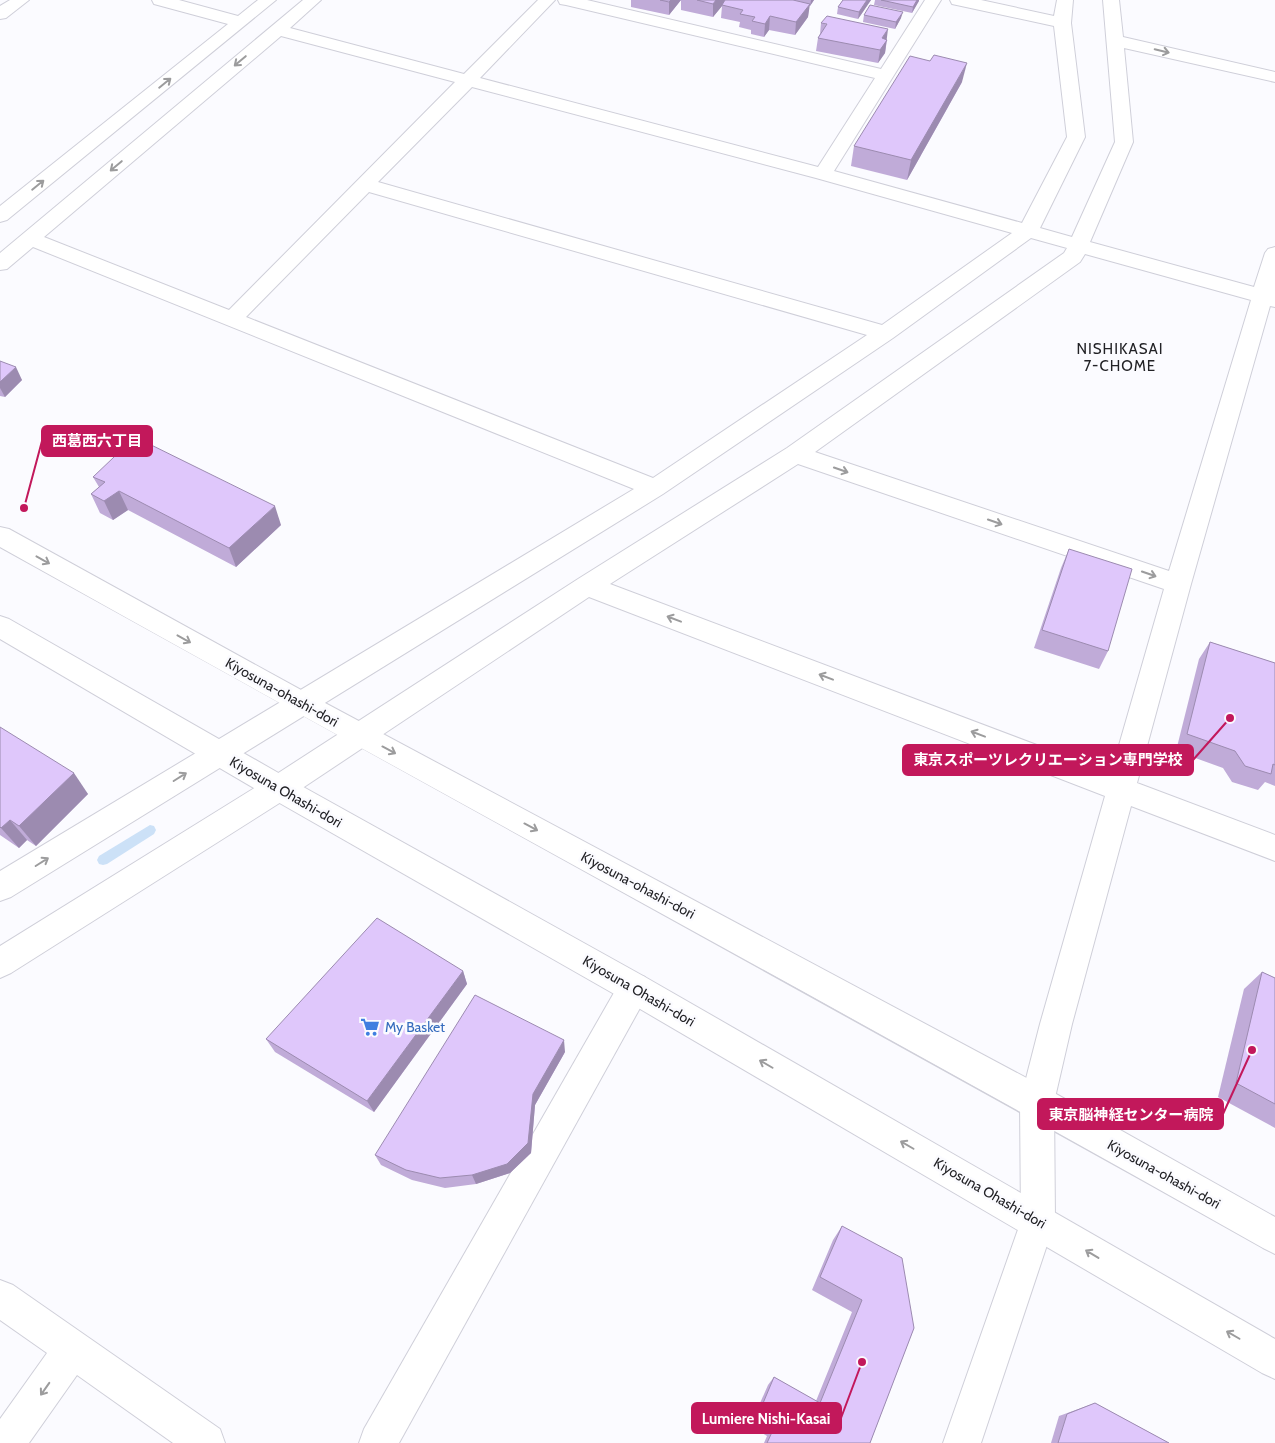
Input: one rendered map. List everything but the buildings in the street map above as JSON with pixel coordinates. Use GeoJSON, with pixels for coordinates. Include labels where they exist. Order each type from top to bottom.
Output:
{"type":"FeatureCollection","features":[{"type":"Feature","properties":{"kind":"street"},"geometry":{"type":"LineString","coordinates":[[0,14],[21,0]]}},
{"type":"Feature","properties":{"kind":"street"},"geometry":{"type":"LineString","coordinates":[[160,0],[241,22]]}},
{"type":"Feature","properties":{"kind":"street"},"geometry":{"type":"LineString","coordinates":[[0,216],[268,0]]}},
{"type":"Feature","properties":{"kind":"street"},"geometry":{"type":"LineString","coordinates":[[0,264],[313,0]]}},
{"type":"Feature","properties":{"kind":"street"},"geometry":{"type":"LineString","coordinates":[[232,319],[547,0]]}},
{"type":"Feature","properties":{"kind":"street"},"geometry":{"type":"LineString","coordinates":[[566,0],[885,75]]}},
{"type":"Feature","properties":{"kind":"street"},"geometry":{"type":"LineString","coordinates":[[823,174],[933,0]]}},
{"type":"Feature","properties":{"kind":"street"},"geometry":{"type":"LineString","coordinates":[[958,0],[1062,23]]}},
{"type":"Feature","properties":{"kind":"street"},"geometry":{"type":"LineString","coordinates":[[0,887],[655,488],[885,333],[1029,230],[1076,137],[1062,23],[1065,0]]}},
{"type":"Feature","properties":{"kind":"street"},"geometry":{"type":"LineString","coordinates":[[0,963],[279,788],[587,586],[795,454],[1073,257],[1124,142],[1111,0]]}},
{"type":"Feature","properties":{"kind":"street"},"geometry":{"type":"LineString","coordinates":[[277,30],[823,174],[1268,298]]}},
{"type":"Feature","properties":{"kind":"street"},"geometry":{"type":"LineString","coordinates":[[1114,40],[1275,78]]}},
{"type":"Feature","properties":{"kind":"street"},"geometry":{"type":"LineString","coordinates":[[364,184],[885,333]]}},
{"type":"Feature","properties":{"kind":"street"},"geometry":{"type":"LineString","coordinates":[[31,239],[655,488]]}},
{"type":"Feature","properties":{"kind":"street"},"geometry":{"type":"LineString","coordinates":[[962,1443],[1038,1221],[1037,1102],[1056,1024],[1178,584],[1268,298],[1275,253]]}},
{"type":"Feature","properties":{"kind":"street"},"geometry":{"type":"LineString","coordinates":[[795,454],[1178,584]]}},
{"type":"Feature","properties":{"kind":"street","name":"Kiyosuna-ohashi-dori"},"geometry":{"type":"LineString","coordinates":[[0,536],[302,704],[1037,1102],[1140,1162],[1275,1236]]}},
{"type":"Feature","properties":{"kind":"street"},"geometry":{"type":"LineString","coordinates":[[587,586],[1275,848]]}},
{"type":"Feature","properties":{"kind":"street","name":"Kiyosuna Ohashi-dori"},"geometry":{"type":"LineString","coordinates":[[0,626],[279,788],[634,988],[1275,1360]]}},
{"type":"Feature","properties":{"kind":"street"},"geometry":{"type":"LineString","coordinates":[[378,1443],[634,988]]}},
{"type":"Feature","properties":{"kind":"street"},"geometry":{"type":"LineString","coordinates":[[0,1298],[206,1443]]}},
{"type":"Feature","properties":{"kind":"street"},"geometry":{"type":"LineString","coordinates":[[6,1443],[73,1349]]}},
{"type":"Feature","properties":{"kind":"waterway"},"geometry":{"type":"LineString","coordinates":[[103,860],[150,830]]}},
{"type":"Feature","properties":{"kind":"place","name":"西葛西六丁目"},"geometry":{"type":"Point","coordinates":[24,508]}},
{"type":"Feature","properties":{"kind":"place","name":"東京スポーツレクリエーション専門学校"},"geometry":{"type":"Point","coordinates":[1230,718]}},
{"type":"Feature","properties":{"kind":"place","name":"My Basket"},"geometry":{"type":"Point","coordinates":[370,1027]}},
{"type":"Feature","properties":{"kind":"place","name":"東京脳神経センター病院"},"geometry":{"type":"Point","coordinates":[1252,1050]}},
{"type":"Feature","properties":{"kind":"place","name":"Lumiere Nishi-Kasai"},"geometry":{"type":"Point","coordinates":[862,1362]}},
{"type":"Feature","properties":{"kind":"district","name":"NISHIKASAI 7-CHOME"},"geometry":{"type":"Point","coordinates":[1120,358]}}]}
